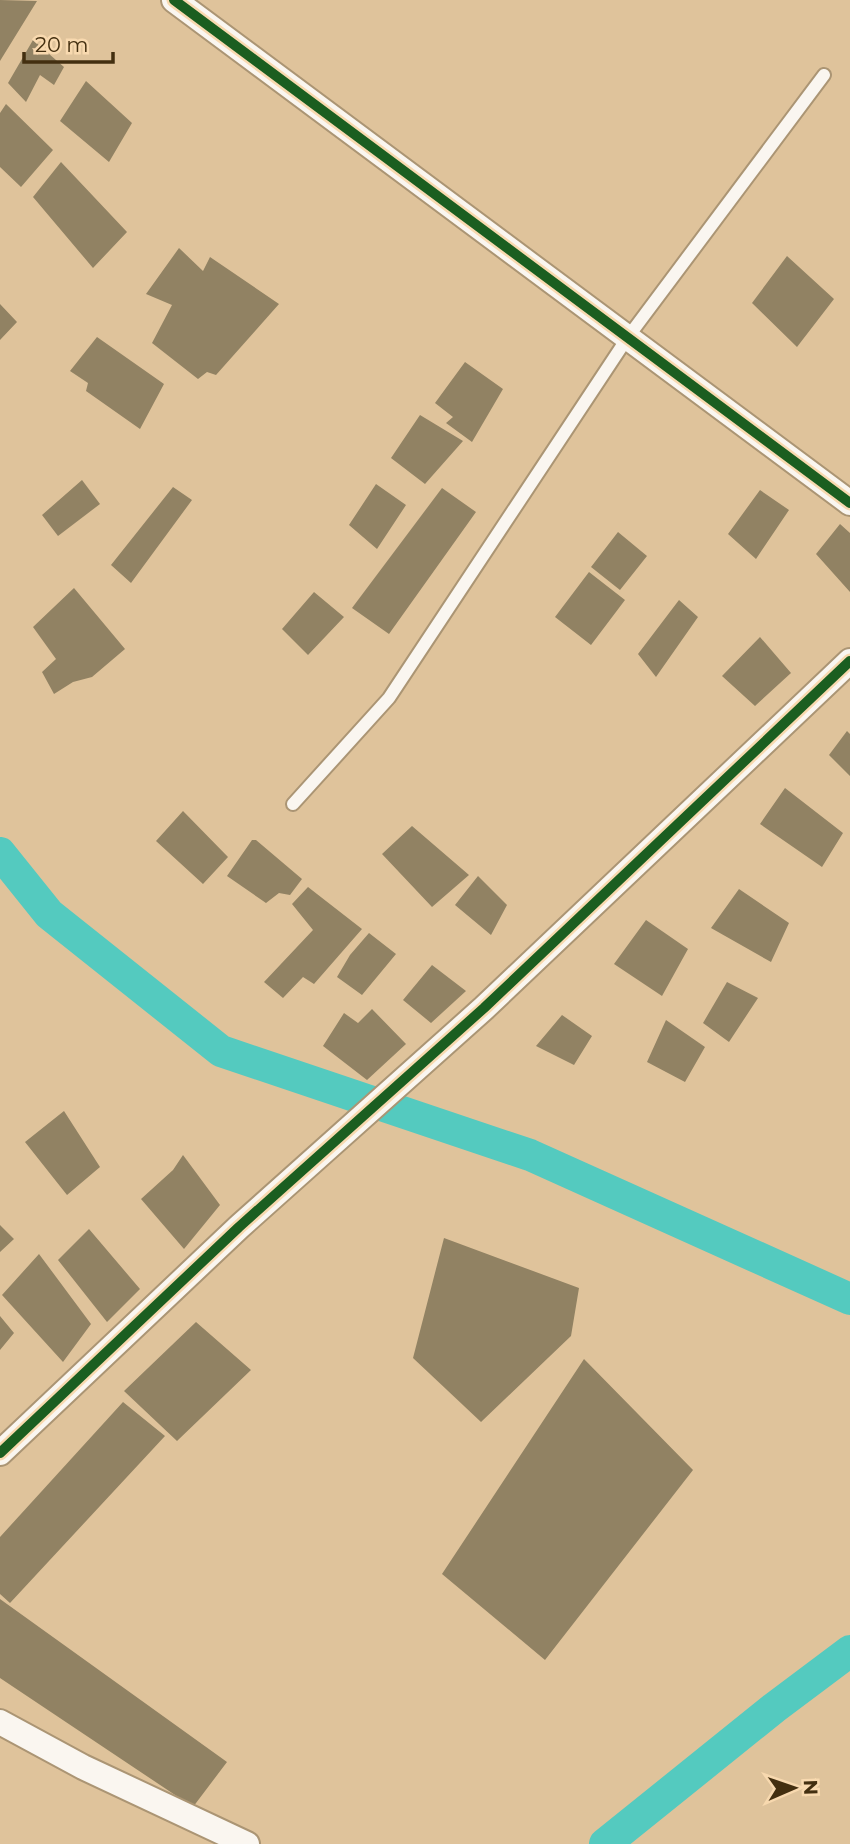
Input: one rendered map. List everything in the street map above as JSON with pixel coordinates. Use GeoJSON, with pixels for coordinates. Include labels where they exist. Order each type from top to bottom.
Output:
{"type":"FeatureCollection","features":[{"type":"Feature","properties":{"kind":"street"},"geometry":{"type":"LineString","coordinates":[[174,0],[850,503]]}},
{"type":"Feature","properties":{"kind":"street"},"geometry":{"type":"LineString","coordinates":[[0,1453],[239,1227],[484,1009],[850,661]]}},
{"type":"Feature","properties":{"kind":"street"},"geometry":{"type":"LineString","coordinates":[[0,1723],[83,1767],[247,1844]]}},
{"type":"Feature","properties":{"kind":"lane"},"geometry":{"type":"LineString","coordinates":[[293,804],[389,698],[628,337],[824,75]]}},
{"type":"Feature","properties":{"kind":"building"},"geometry":{"type":"Polygon","coordinates":[[[0,0],[37,1],[0,61],[0,0]]]}},
{"type":"Feature","properties":{"kind":"building"},"geometry":{"type":"Polygon","coordinates":[[[33,40],[64,67],[54,85],[40,75],[26,102],[8,83],[33,40]]]}},
{"type":"Feature","properties":{"kind":"building"},"geometry":{"type":"Polygon","coordinates":[[[86,81],[132,123],[109,162],[60,121],[86,81]]]}},
{"type":"Feature","properties":{"kind":"building"},"geometry":{"type":"Polygon","coordinates":[[[6,104],[53,150],[21,187],[0,167],[0,113],[6,104]]]}},
{"type":"Feature","properties":{"kind":"building"},"geometry":{"type":"Polygon","coordinates":[[[61,162],[127,232],[93,268],[33,197],[61,162]]]}},
{"type":"Feature","properties":{"kind":"building"},"geometry":{"type":"Polygon","coordinates":[[[179,248],[203,271],[210,257],[279,304],[216,375],[207,372],[198,379],[152,343],[172,305],[146,294],[179,248]]]}},
{"type":"Feature","properties":{"kind":"building"},"geometry":{"type":"Polygon","coordinates":[[[787,256],[834,299],[797,347],[752,303],[787,256]]]}},
{"type":"Feature","properties":{"kind":"building"},"geometry":{"type":"Polygon","coordinates":[[[0,304],[17,322],[0,340],[0,304]]]}},
{"type":"Feature","properties":{"kind":"building"},"geometry":{"type":"Polygon","coordinates":[[[97,337],[164,384],[140,429],[86,391],[88,383],[70,371],[97,337]]]}},
{"type":"Feature","properties":{"kind":"building"},"geometry":{"type":"Polygon","coordinates":[[[465,362],[503,389],[472,442],[446,423],[453,417],[435,403],[465,362]]]}},
{"type":"Feature","properties":{"kind":"building"},"geometry":{"type":"Polygon","coordinates":[[[420,415],[463,441],[425,484],[391,458],[420,415]]]}},
{"type":"Feature","properties":{"kind":"building"},"geometry":{"type":"Polygon","coordinates":[[[82,480],[100,504],[58,536],[42,515],[82,480]]]}},
{"type":"Feature","properties":{"kind":"building"},"geometry":{"type":"Polygon","coordinates":[[[376,484],[406,505],[377,549],[349,525],[376,484]]]}},
{"type":"Feature","properties":{"kind":"building"},"geometry":{"type":"Polygon","coordinates":[[[173,487],[192,500],[131,583],[111,565],[173,487]]]}},
{"type":"Feature","properties":{"kind":"building"},"geometry":{"type":"Polygon","coordinates":[[[442,488],[476,512],[389,634],[352,608],[442,488]]]}},
{"type":"Feature","properties":{"kind":"building"},"geometry":{"type":"Polygon","coordinates":[[[760,490],[789,510],[756,559],[728,534],[760,490]]]}},
{"type":"Feature","properties":{"kind":"building"},"geometry":{"type":"Polygon","coordinates":[[[840,524],[850,533],[850,592],[816,554],[840,524]]]}},
{"type":"Feature","properties":{"kind":"building"},"geometry":{"type":"Polygon","coordinates":[[[618,532],[647,556],[620,590],[591,567],[618,532]]]}},
{"type":"Feature","properties":{"kind":"building"},"geometry":{"type":"Polygon","coordinates":[[[589,572],[625,600],[591,645],[555,617],[589,572]]]}},
{"type":"Feature","properties":{"kind":"building"},"geometry":{"type":"Polygon","coordinates":[[[74,588],[125,649],[92,677],[73,682],[54,694],[42,672],[56,659],[33,627],[74,588]]]}},
{"type":"Feature","properties":{"kind":"building"},"geometry":{"type":"Polygon","coordinates":[[[314,592],[344,617],[308,655],[282,629],[314,592]]]}},
{"type":"Feature","properties":{"kind":"building"},"geometry":{"type":"Polygon","coordinates":[[[679,600],[698,617],[656,677],[638,654],[679,600]]]}},
{"type":"Feature","properties":{"kind":"building"},"geometry":{"type":"Polygon","coordinates":[[[760,637],[791,673],[755,706],[722,676],[760,637]]]}},
{"type":"Feature","properties":{"kind":"building"},"geometry":{"type":"Polygon","coordinates":[[[847,731],[850,734],[850,776],[829,755],[847,731]]]}},
{"type":"Feature","properties":{"kind":"building"},"geometry":{"type":"Polygon","coordinates":[[[785,788],[843,833],[822,867],[760,824],[785,788]]]}},
{"type":"Feature","properties":{"kind":"building"},"geometry":{"type":"Polygon","coordinates":[[[183,811],[228,857],[203,884],[156,841],[183,811]]]}},
{"type":"Feature","properties":{"kind":"building"},"geometry":{"type":"Polygon","coordinates":[[[412,826],[469,875],[432,907],[382,854],[412,826]]]}},
{"type":"Feature","properties":{"kind":"building"},"geometry":{"type":"Polygon","coordinates":[[[252,840],[256,840],[302,879],[290,895],[279,893],[266,903],[227,876],[252,840]]]}},
{"type":"Feature","properties":{"kind":"building"},"geometry":{"type":"Polygon","coordinates":[[[478,876],[507,905],[491,935],[455,905],[478,876]]]}},
{"type":"Feature","properties":{"kind":"building"},"geometry":{"type":"Polygon","coordinates":[[[308,887],[362,929],[314,984],[303,977],[283,998],[264,982],[313,930],[292,904],[308,887]]]}},
{"type":"Feature","properties":{"kind":"building"},"geometry":{"type":"Polygon","coordinates":[[[739,889],[789,923],[771,962],[711,928],[739,889]]]}},
{"type":"Feature","properties":{"kind":"building"},"geometry":{"type":"Polygon","coordinates":[[[646,920],[688,949],[662,996],[614,964],[646,920]]]}},
{"type":"Feature","properties":{"kind":"building"},"geometry":{"type":"Polygon","coordinates":[[[369,933],[396,954],[362,995],[337,977],[350,955],[369,933]]]}},
{"type":"Feature","properties":{"kind":"building"},"geometry":{"type":"Polygon","coordinates":[[[432,965],[466,991],[431,1023],[403,1000],[432,965]]]}},
{"type":"Feature","properties":{"kind":"building"},"geometry":{"type":"Polygon","coordinates":[[[727,982],[758,998],[729,1042],[703,1023],[727,982]]]}},
{"type":"Feature","properties":{"kind":"building"},"geometry":{"type":"Polygon","coordinates":[[[372,1009],[406,1044],[367,1080],[323,1046],[344,1013],[358,1023],[372,1009]]]}},
{"type":"Feature","properties":{"kind":"building"},"geometry":{"type":"Polygon","coordinates":[[[562,1015],[592,1036],[574,1065],[536,1046],[562,1015]]]}},
{"type":"Feature","properties":{"kind":"building"},"geometry":{"type":"Polygon","coordinates":[[[666,1020],[705,1047],[685,1082],[647,1062],[666,1020]]]}},
{"type":"Feature","properties":{"kind":"building"},"geometry":{"type":"Polygon","coordinates":[[[64,1111],[100,1167],[67,1195],[25,1142],[64,1111]]]}},
{"type":"Feature","properties":{"kind":"building"},"geometry":{"type":"Polygon","coordinates":[[[183,1155],[220,1205],[184,1249],[141,1199],[173,1170],[183,1155]]]}},
{"type":"Feature","properties":{"kind":"building"},"geometry":{"type":"Polygon","coordinates":[[[0,1225],[14,1239],[0,1252],[0,1225]]]}},
{"type":"Feature","properties":{"kind":"building"},"geometry":{"type":"Polygon","coordinates":[[[89,1229],[140,1289],[107,1322],[58,1260],[89,1229]]]}},
{"type":"Feature","properties":{"kind":"building"},"geometry":{"type":"Polygon","coordinates":[[[444,1238],[579,1288],[571,1336],[481,1422],[413,1358],[444,1238]]]}},
{"type":"Feature","properties":{"kind":"building"},"geometry":{"type":"Polygon","coordinates":[[[39,1254],[91,1324],[63,1362],[2,1295],[39,1254]]]}},
{"type":"Feature","properties":{"kind":"building"},"geometry":{"type":"Polygon","coordinates":[[[0,1316],[14,1333],[0,1350],[0,1316]]]}},
{"type":"Feature","properties":{"kind":"building"},"geometry":{"type":"Polygon","coordinates":[[[196,1322],[251,1370],[177,1441],[124,1391],[196,1322]]]}},
{"type":"Feature","properties":{"kind":"building"},"geometry":{"type":"Polygon","coordinates":[[[584,1359],[693,1470],[545,1660],[442,1574],[584,1359]]]}},
{"type":"Feature","properties":{"kind":"building"},"geometry":{"type":"Polygon","coordinates":[[[123,1402],[165,1436],[10,1603],[0,1594],[0,1537],[123,1402]]]}},
{"type":"Feature","properties":{"kind":"building"},"geometry":{"type":"Polygon","coordinates":[[[0,1599],[227,1762],[193,1807],[0,1678],[0,1599]]]}},
{"type":"Feature","properties":{"kind":"waterway"},"geometry":{"type":"LineString","coordinates":[[0,853],[49,914],[221,1051],[530,1155],[850,1299]]}},
{"type":"Feature","properties":{"kind":"waterway"},"geometry":{"type":"LineString","coordinates":[[605,1844],[774,1708],[850,1651]]}},
{"type":"Feature","properties":{"kind":"cycle path"},"geometry":{"type":"LineString","coordinates":[[174,0],[850,503]]}},
{"type":"Feature","properties":{"kind":"cycle path"},"geometry":{"type":"LineString","coordinates":[[0,1453],[239,1227],[484,1008],[850,661]]}}]}
